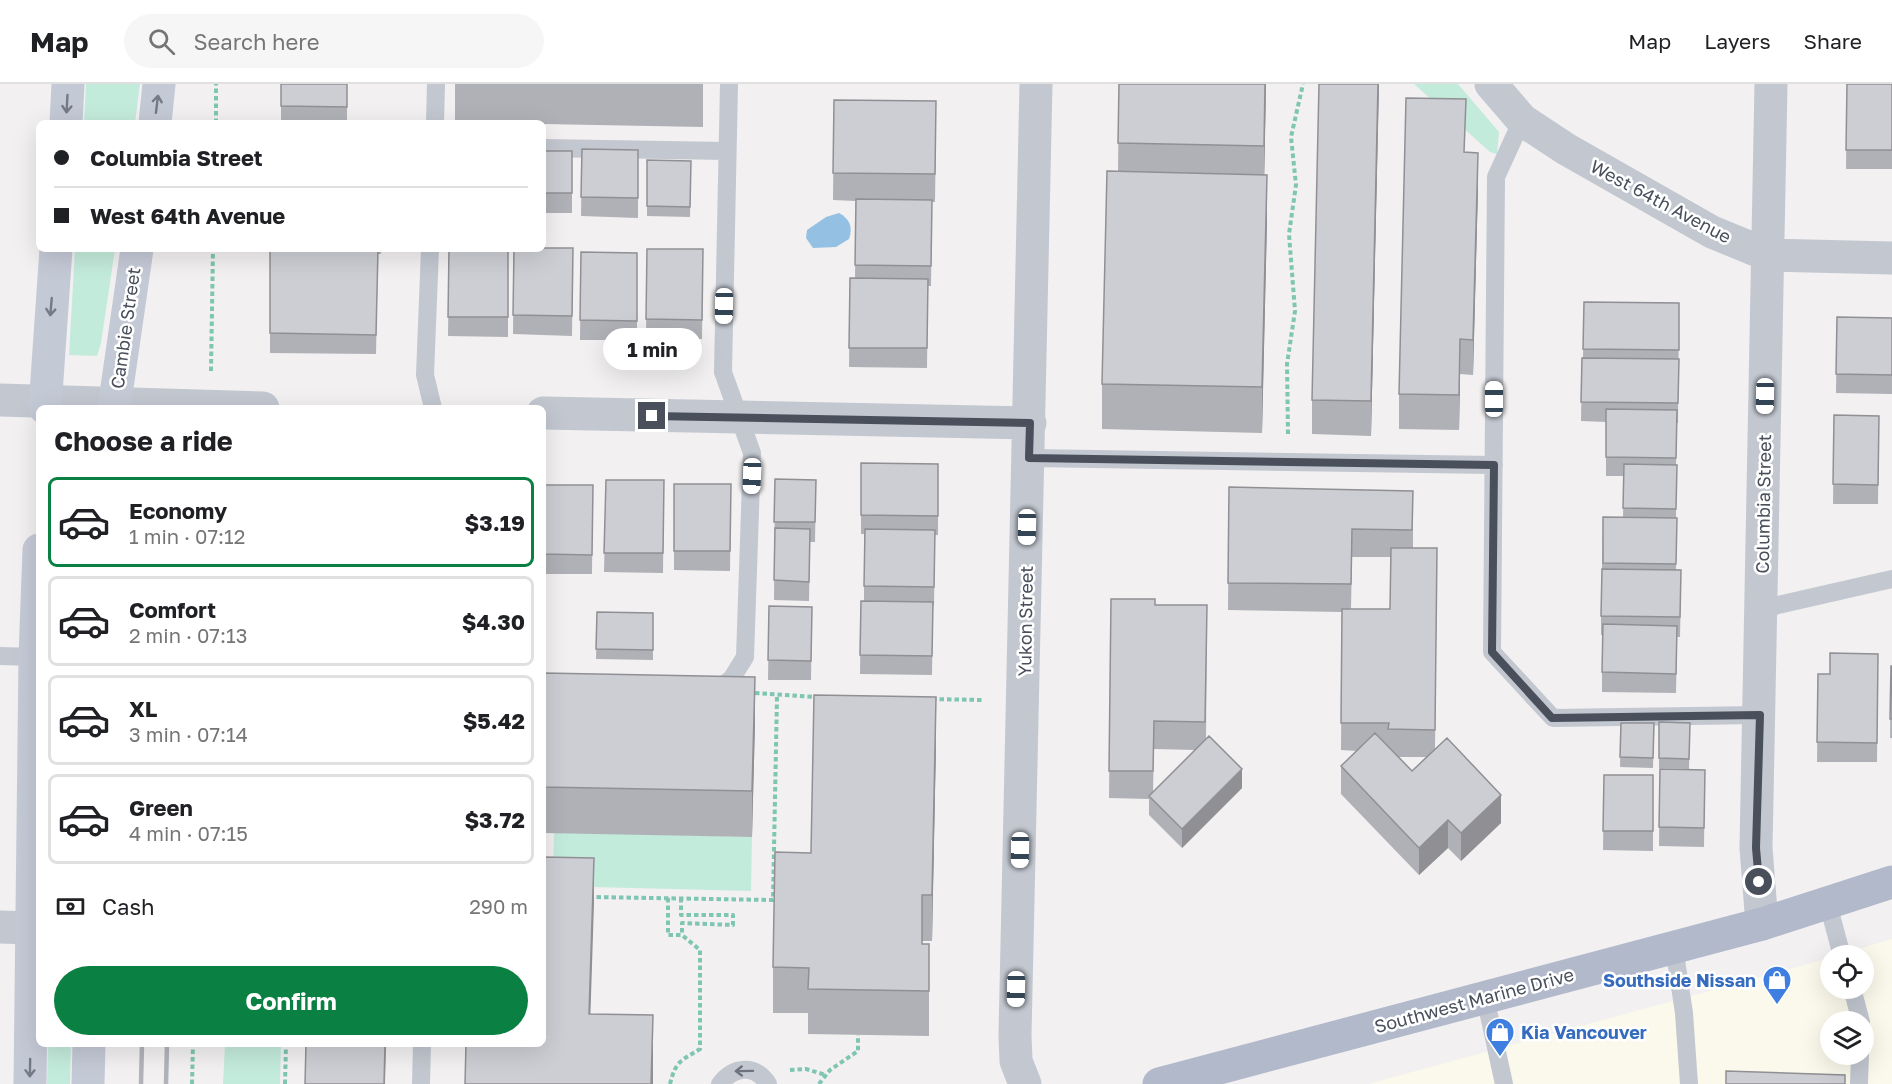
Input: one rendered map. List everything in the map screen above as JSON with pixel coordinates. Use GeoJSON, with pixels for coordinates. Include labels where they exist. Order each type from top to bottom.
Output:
{"type":"FeatureCollection","features":[{"type":"Feature","properties":{"kind":"main road"},"geometry":{"type":"LineString","coordinates":[[66,120],[68,84]]}},
{"type":"Feature","properties":{"kind":"main road"},"geometry":{"type":"LineString","coordinates":[[155,120],[159,84]]}},
{"type":"Feature","properties":{"kind":"main road"},"geometry":{"type":"LineString","coordinates":[[45,405],[56,252]]}},
{"type":"Feature","properties":{"kind":"main road","name":"Cambie Street"},"geometry":{"type":"LineString","coordinates":[[114,405],[137,252]]}},
{"type":"Feature","properties":{"kind":"main road"},"geometry":{"type":"LineString","coordinates":[[30,1084],[36,630]]}},
{"type":"Feature","properties":{"kind":"main road","name":"Southwest Marine Drive"},"geometry":{"type":"LineString","coordinates":[[1159,1084],[1202,1078],[1485,997],[1762,924],[1892,882]]}},
{"type":"Feature","properties":{"kind":"main road"},"geometry":{"type":"LineString","coordinates":[[88,1084],[89,1047]]}},
{"type":"Feature","properties":{"kind":"street","name":"Yukon Street"},"geometry":{"type":"LineString","coordinates":[[1025,1084],[1016,1061],[1015,1035],[1036,84]]}},
{"type":"Feature","properties":{"kind":"street","name":"West 64th Avenue"},"geometry":{"type":"LineString","coordinates":[[1491,84],[1522,120],[1566,149],[1713,232],[1768,255],[1892,258]]}},
{"type":"Feature","properties":{"kind":"street","name":"Columbia Street"},"geometry":{"type":"LineString","coordinates":[[1762,924],[1756,848],[1771,84]]}},
{"type":"Feature","properties":{"kind":"street"},"geometry":{"type":"LineString","coordinates":[[0,400],[45,405]]}},
{"type":"Feature","properties":{"kind":"street"},"geometry":{"type":"LineString","coordinates":[[546,414],[1030,423]]}},
{"type":"Feature","properties":{"kind":"street"},"geometry":{"type":"LineString","coordinates":[[0,927],[32,928]]}},
{"type":"Feature","properties":{"kind":"lane"},"geometry":{"type":"LineString","coordinates":[[435,120],[436,84]]}},
{"type":"Feature","properties":{"kind":"lane"},"geometry":{"type":"LineString","coordinates":[[697,687],[721,688],[732,678],[745,657],[752,453],[723,372],[729,84]]}},
{"type":"Feature","properties":{"kind":"lane"},"geometry":{"type":"LineString","coordinates":[[1522,120],[1496,177],[1492,652],[1552,718],[1760,715]]}},
{"type":"Feature","properties":{"kind":"lane"},"geometry":{"type":"LineString","coordinates":[[546,148],[727,151]]}},
{"type":"Feature","properties":{"kind":"lane"},"geometry":{"type":"LineString","coordinates":[[430,252],[425,375],[432,405]]}},
{"type":"Feature","properties":{"kind":"lane"},"geometry":{"type":"LineString","coordinates":[[1029,458],[1494,465]]}},
{"type":"Feature","properties":{"kind":"lane"},"geometry":{"type":"LineString","coordinates":[[1761,609],[1892,579]]}},
{"type":"Feature","properties":{"kind":"lane"},"geometry":{"type":"LineString","coordinates":[[0,656],[35,657]]}},
{"type":"Feature","properties":{"kind":"lane"},"geometry":{"type":"LineString","coordinates":[[1828,904],[1839,945]]}},
{"type":"Feature","properties":{"kind":"lane"},"geometry":{"type":"LineString","coordinates":[[1674,947],[1684,1013],[1689,1084]]}},
{"type":"Feature","properties":{"kind":"lane"},"geometry":{"type":"LineString","coordinates":[[1485,997],[1504,1084]]}},
{"type":"Feature","properties":{"kind":"lane"},"geometry":{"type":"LineString","coordinates":[[421,1084],[422,1047]]}},
{"type":"Feature","properties":{"kind":"lane"},"geometry":{"type":"LineString","coordinates":[[1859,1084],[1860,1065]]}},
{"type":"Feature","properties":{"kind":"lane"},"geometry":{"type":"LineString","coordinates":[[720,1084],[732,1072],[750,1069],[758,1072],[768,1084]]}},
{"type":"Feature","properties":{"kind":"path"},"geometry":{"type":"LineString","coordinates":[[216,84],[216,120]]}},
{"type":"Feature","properties":{"kind":"path"},"geometry":{"type":"LineString","coordinates":[[1288,462],[1287,364],[1295,311],[1289,234],[1296,185],[1291,137],[1303,84]]}},
{"type":"Feature","properties":{"kind":"path"},"geometry":{"type":"LineString","coordinates":[[211,373],[213,252]]}},
{"type":"Feature","properties":{"kind":"path"},"geometry":{"type":"LineString","coordinates":[[732,678],[752,692],[777,696],[822,697]]}},
{"type":"Feature","properties":{"kind":"path"},"geometry":{"type":"LineString","coordinates":[[587,897],[773,900],[777,696]]}},
{"type":"Feature","properties":{"kind":"path"},"geometry":{"type":"LineString","coordinates":[[925,699],[982,700]]}},
{"type":"Feature","properties":{"kind":"path"},"geometry":{"type":"LineString","coordinates":[[668,898],[668,935],[682,935],[700,950],[699,1049],[684,1056],[674,1069],[670,1084]]}},
{"type":"Feature","properties":{"kind":"path"},"geometry":{"type":"LineString","coordinates":[[681,898],[681,915],[733,915],[733,925],[682,923],[682,935]]}},
{"type":"Feature","properties":{"kind":"path"},"geometry":{"type":"LineString","coordinates":[[819,1084],[830,1070],[858,1051],[858,1035]]}},
{"type":"Feature","properties":{"kind":"path"},"geometry":{"type":"LineString","coordinates":[[192,1084],[193,1047]]}},
{"type":"Feature","properties":{"kind":"path"},"geometry":{"type":"LineString","coordinates":[[285,1084],[286,1047]]}},
{"type":"Feature","properties":{"kind":"shaded area","name":"Southside Nissan"},"geometry":{"type":"Polygon","coordinates":[[[1892,939],[1892,1084],[1368,1084],[1820,961],[1820,999],[1874,999],[1874,945],[1872,945],[1892,939]]]}},
{"type":"Feature","properties":{"kind":"green space"},"geometry":{"type":"Polygon","coordinates":[[[86,84],[140,84],[135,120],[84,120],[86,84]]]}},
{"type":"Feature","properties":{"kind":"green space"},"geometry":{"type":"Polygon","coordinates":[[[1414,84],[1458,84],[1499,132],[1497,154],[1490,152],[1414,84]]]}},
{"type":"Feature","properties":{"kind":"green space"},"geometry":{"type":"Polygon","coordinates":[[[75,252],[115,252],[97,356],[69,355],[75,252]]]}},
{"type":"Feature","properties":{"kind":"green space"},"geometry":{"type":"Polygon","coordinates":[[[554,832],[752,837],[751,891],[553,886],[554,832]]]}},
{"type":"Feature","properties":{"kind":"green space"},"geometry":{"type":"Polygon","coordinates":[[[48,1047],[71,1047],[70,1084],[47,1084],[48,1047]]]}},
{"type":"Feature","properties":{"kind":"green space"},"geometry":{"type":"Polygon","coordinates":[[[225,1047],[281,1047],[280,1084],[223,1084],[225,1047]]]}},
{"type":"Feature","properties":{"kind":"water"},"geometry":{"type":"Polygon","coordinates":[[[839,213],[850,224],[849,239],[836,247],[813,248],[806,238],[807,230],[826,217],[839,213]]]}},
{"type":"Feature","properties":{"kind":"building"},"geometry":{"type":"Polygon","coordinates":[[[281,84],[347,84],[347,107],[281,106],[281,84]]]}},
{"type":"Feature","properties":{"kind":"building"},"geometry":{"type":"Polygon","coordinates":[[[1119,84],[1265,84],[1264,146],[1118,143],[1119,84]]]}},
{"type":"Feature","properties":{"kind":"building"},"geometry":{"type":"Polygon","coordinates":[[[1319,84],[1378,84],[1371,401],[1312,400],[1319,84]]]}},
{"type":"Feature","properties":{"kind":"building"},"geometry":{"type":"Polygon","coordinates":[[[1847,84],[1892,84],[1892,150],[1846,150],[1847,84]]]}},
{"type":"Feature","properties":{"kind":"building"},"geometry":{"type":"Polygon","coordinates":[[[1406,98],[1466,99],[1464,152],[1478,153],[1473,340],[1460,339],[1459,395],[1399,394],[1406,98]]]}},
{"type":"Feature","properties":{"kind":"building"},"geometry":{"type":"Polygon","coordinates":[[[834,100],[936,101],[935,174],[833,173],[834,100]]]}},
{"type":"Feature","properties":{"kind":"building"},"geometry":{"type":"Polygon","coordinates":[[[582,149],[638,150],[638,198],[581,197],[582,149]]]}},
{"type":"Feature","properties":{"kind":"building"},"geometry":{"type":"Polygon","coordinates":[[[546,151],[572,151],[572,193],[546,193],[546,151]]]}},
{"type":"Feature","properties":{"kind":"building"},"geometry":{"type":"Polygon","coordinates":[[[647,160],[691,161],[690,207],[647,206],[647,160]]]}},
{"type":"Feature","properties":{"kind":"building"},"geometry":{"type":"Polygon","coordinates":[[[1107,171],[1267,175],[1262,387],[1102,384],[1107,171]]]}},
{"type":"Feature","properties":{"kind":"building"},"geometry":{"type":"Polygon","coordinates":[[[856,199],[932,200],[931,266],[855,265],[856,199]]]}},
{"type":"Feature","properties":{"kind":"building"},"geometry":{"type":"Polygon","coordinates":[[[546,248],[573,248],[572,316],[513,315],[514,252],[546,252],[546,248]]]}},
{"type":"Feature","properties":{"kind":"building"},"geometry":{"type":"Polygon","coordinates":[[[647,249],[703,249],[702,320],[646,319],[647,249]]]}},
{"type":"Feature","properties":{"kind":"building"},"geometry":{"type":"Polygon","coordinates":[[[270,252],[378,252],[376,335],[270,333],[270,252]]]}},
{"type":"Feature","properties":{"kind":"building"},"geometry":{"type":"Polygon","coordinates":[[[449,252],[508,252],[508,317],[448,317],[449,252]]]}},
{"type":"Feature","properties":{"kind":"building"},"geometry":{"type":"Polygon","coordinates":[[[581,252],[637,253],[637,321],[580,320],[581,252]]]}},
{"type":"Feature","properties":{"kind":"building"},"geometry":{"type":"Polygon","coordinates":[[[850,278],[928,279],[927,348],[849,348],[850,278]]]}},
{"type":"Feature","properties":{"kind":"building"},"geometry":{"type":"Polygon","coordinates":[[[1584,302],[1679,303],[1679,350],[1583,349],[1584,302]]]}},
{"type":"Feature","properties":{"kind":"building"},"geometry":{"type":"Polygon","coordinates":[[[1837,317],[1892,318],[1892,375],[1836,374],[1837,317]]]}},
{"type":"Feature","properties":{"kind":"building"},"geometry":{"type":"Polygon","coordinates":[[[1582,358],[1679,359],[1678,403],[1581,402],[1582,358]]]}},
{"type":"Feature","properties":{"kind":"building"},"geometry":{"type":"Polygon","coordinates":[[[1606,409],[1677,410],[1676,458],[1606,457],[1606,409]]]}},
{"type":"Feature","properties":{"kind":"building"},"geometry":{"type":"Polygon","coordinates":[[[1834,415],[1879,416],[1878,485],[1833,484],[1834,415]]]}},
{"type":"Feature","properties":{"kind":"building"},"geometry":{"type":"Polygon","coordinates":[[[861,463],[938,464],[938,516],[861,515],[861,463]]]}},
{"type":"Feature","properties":{"kind":"building"},"geometry":{"type":"Polygon","coordinates":[[[1624,464],[1677,465],[1676,509],[1623,508],[1624,464]]]}},
{"type":"Feature","properties":{"kind":"building"},"geometry":{"type":"Polygon","coordinates":[[[775,479],[816,480],[815,522],[774,522],[775,479]]]}},
{"type":"Feature","properties":{"kind":"building"},"geometry":{"type":"Polygon","coordinates":[[[606,480],[664,480],[663,553],[604,553],[606,480]]]}},
{"type":"Feature","properties":{"kind":"building"},"geometry":{"type":"Polygon","coordinates":[[[674,484],[731,484],[730,551],[674,551],[674,484]]]}},
{"type":"Feature","properties":{"kind":"building"},"geometry":{"type":"Polygon","coordinates":[[[546,485],[593,485],[592,555],[546,554],[546,485]]]}},
{"type":"Feature","properties":{"kind":"building"},"geometry":{"type":"Polygon","coordinates":[[[1229,487],[1413,491],[1412,530],[1352,529],[1351,584],[1228,583],[1229,487]]]}},
{"type":"Feature","properties":{"kind":"building"},"geometry":{"type":"Polygon","coordinates":[[[1603,517],[1677,518],[1676,564],[1603,563],[1603,517]]]}},
{"type":"Feature","properties":{"kind":"building"},"geometry":{"type":"Polygon","coordinates":[[[775,528],[810,529],[809,582],[774,580],[775,528]]]}},
{"type":"Feature","properties":{"kind":"building"},"geometry":{"type":"Polygon","coordinates":[[[865,529],[935,530],[934,587],[864,586],[865,529]]]}},
{"type":"Feature","properties":{"kind":"building"},"geometry":{"type":"Polygon","coordinates":[[[1391,548],[1437,548],[1435,730],[1388,729],[1389,723],[1341,723],[1342,609],[1390,609],[1391,548]]]}},
{"type":"Feature","properties":{"kind":"building"},"geometry":{"type":"Polygon","coordinates":[[[1602,569],[1681,570],[1680,617],[1601,616],[1602,569]]]}},
{"type":"Feature","properties":{"kind":"building"},"geometry":{"type":"Polygon","coordinates":[[[1111,599],[1155,599],[1155,605],[1207,605],[1205,722],[1154,721],[1153,771],[1109,771],[1111,599]]]}},
{"type":"Feature","properties":{"kind":"building"},"geometry":{"type":"Polygon","coordinates":[[[861,601],[933,602],[932,656],[860,655],[861,601]]]}},
{"type":"Feature","properties":{"kind":"building"},"geometry":{"type":"Polygon","coordinates":[[[769,606],[812,607],[811,661],[768,660],[769,606]]]}},
{"type":"Feature","properties":{"kind":"building"},"geometry":{"type":"Polygon","coordinates":[[[597,612],[653,613],[653,650],[596,649],[597,612]]]}},
{"type":"Feature","properties":{"kind":"building"},"geometry":{"type":"Polygon","coordinates":[[[1603,624],[1677,626],[1676,674],[1602,672],[1603,624]]]}},
{"type":"Feature","properties":{"kind":"building"},"geometry":{"type":"Polygon","coordinates":[[[1830,653],[1878,654],[1877,743],[1817,742],[1818,674],[1830,674],[1830,653]]]}},
{"type":"Feature","properties":{"kind":"building"},"geometry":{"type":"Polygon","coordinates":[[[1891,666],[1892,719],[1890,719],[1891,666]]]}},
{"type":"Feature","properties":{"kind":"building"},"geometry":{"type":"Polygon","coordinates":[[[546,673],[755,677],[752,791],[546,787],[546,673]]]}},
{"type":"Feature","properties":{"kind":"building"},"geometry":{"type":"Polygon","coordinates":[[[814,695],[936,697],[932,895],[922,895],[922,944],[929,944],[929,991],[808,989],[809,968],[773,967],[775,852],[811,853],[814,695]]]}},
{"type":"Feature","properties":{"kind":"building"},"geometry":{"type":"Polygon","coordinates":[[[1659,722],[1690,723],[1689,759],[1659,758],[1659,722]]]}},
{"type":"Feature","properties":{"kind":"building"},"geometry":{"type":"Polygon","coordinates":[[[1621,723],[1654,723],[1653,758],[1620,757],[1621,723]]]}},
{"type":"Feature","properties":{"kind":"building"},"geometry":{"type":"Polygon","coordinates":[[[1375,733],[1412,771],[1447,738],[1501,795],[1461,833],[1448,820],[1419,848],[1341,766],[1375,733]]]}},
{"type":"Feature","properties":{"kind":"building"},"geometry":{"type":"Polygon","coordinates":[[[1209,736],[1242,769],[1182,829],[1149,796],[1209,736]]]}},
{"type":"Feature","properties":{"kind":"building"},"geometry":{"type":"Polygon","coordinates":[[[1660,769],[1705,770],[1704,828],[1659,827],[1660,769]]]}},
{"type":"Feature","properties":{"kind":"building"},"geometry":{"type":"Polygon","coordinates":[[[1604,775],[1653,775],[1653,831],[1603,831],[1604,775]]]}},
{"type":"Feature","properties":{"kind":"building"},"geometry":{"type":"Polygon","coordinates":[[[546,857],[594,858],[589,1014],[653,1015],[651,1084],[465,1084],[466,1047],[546,1047],[546,857]]]}},
{"type":"Feature","properties":{"kind":"building"},"geometry":{"type":"Polygon","coordinates":[[[306,1047],[385,1047],[384,1084],[305,1084],[306,1047]]]}},
{"type":"Feature","properties":{"kind":"building"},"geometry":{"type":"Polygon","coordinates":[[[1726,1071],[1845,1075],[1845,1084],[1726,1084],[1726,1071]]]}},
{"type":"Feature","properties":{"kind":"railway"},"geometry":{"type":"LineString","coordinates":[[141,1084],[142,1047]]}},
{"type":"Feature","properties":{"kind":"railway"},"geometry":{"type":"LineString","coordinates":[[166,1084],[167,1047]]}},
{"type":"Feature","properties":{"kind":"place","name":"Southside Nissan"},"geometry":{"type":"Point","coordinates":[1777,1006]}},
{"type":"Feature","properties":{"kind":"place","name":"Kia Vancouver"},"geometry":{"type":"Point","coordinates":[1500,1058]}},
{"type":"Feature","properties":{"kind":"route"},"geometry":{"type":"LineString","coordinates":[[652,416],[1030,423],[1029,458],[1494,465],[1492,652],[1552,718],[1760,715],[1756,848],[1759,882]]}}]}
